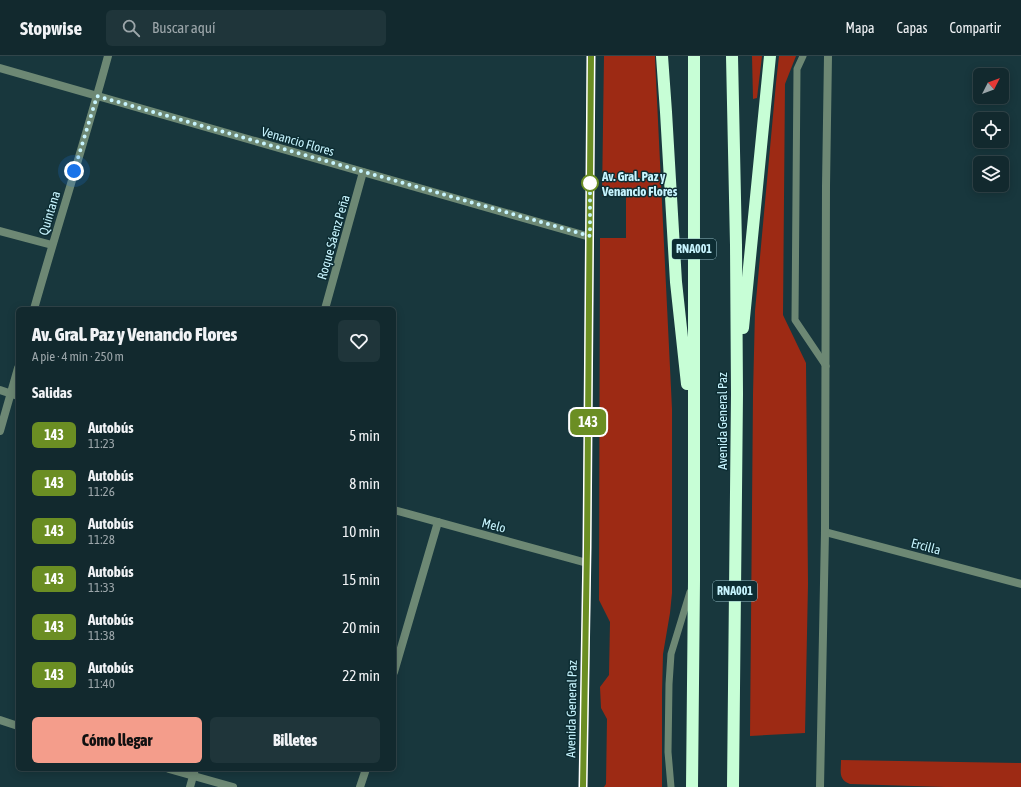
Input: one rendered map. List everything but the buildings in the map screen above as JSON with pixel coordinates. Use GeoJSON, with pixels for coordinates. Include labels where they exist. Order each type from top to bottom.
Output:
{"type":"FeatureCollection","features":[{"type":"Feature","properties":{"kind":"highway"},"geometry":{"type":"LineString","coordinates":[[662,56],[676,282],[694,441]]}},
{"type":"Feature","properties":{"kind":"highway","name":"RNA001"},"geometry":{"type":"LineString","coordinates":[[692,787],[694,581],[694,56]]}},
{"type":"Feature","properties":{"kind":"highway","name":"Avenida General Paz"},"geometry":{"type":"LineString","coordinates":[[732,56],[736,245],[737,394],[733,787]]}},
{"type":"Feature","properties":{"kind":"highway"},"geometry":{"type":"LineString","coordinates":[[737,394],[770,56]]}},
{"type":"Feature","properties":{"kind":"street","name":"Quintana"},"geometry":{"type":"LineString","coordinates":[[35,307],[108,56]]}},
{"type":"Feature","properties":{"kind":"street","name":"Avenida General Paz"},"geometry":{"type":"LineString","coordinates":[[583,787],[587,563],[591,56]]}},
{"type":"Feature","properties":{"kind":"street"},"geometry":{"type":"LineString","coordinates":[[820,787],[825,532],[828,56]]}},
{"type":"Feature","properties":{"kind":"street","name":"Venancio Flores"},"geometry":{"type":"LineString","coordinates":[[0,68],[590,236]]}},
{"type":"Feature","properties":{"kind":"street","name":"Roque Sáenz Peña"},"geometry":{"type":"LineString","coordinates":[[326,307],[364,172]]}},
{"type":"Feature","properties":{"kind":"street"},"geometry":{"type":"LineString","coordinates":[[0,231],[52,245]]}},
{"type":"Feature","properties":{"kind":"street"},"geometry":{"type":"LineString","coordinates":[[0,431],[14,395],[16,382]]}},
{"type":"Feature","properties":{"kind":"street"},"geometry":{"type":"LineString","coordinates":[[0,390],[14,395]]}},
{"type":"Feature","properties":{"kind":"street","name":"Melo"},"geometry":{"type":"LineString","coordinates":[[396,511],[587,563]]}},
{"type":"Feature","properties":{"kind":"street"},"geometry":{"type":"LineString","coordinates":[[396,665],[438,522]]}},
{"type":"Feature","properties":{"kind":"street","name":"Ercilla"},"geometry":{"type":"LineString","coordinates":[[825,532],[1021,584]]}},
{"type":"Feature","properties":{"kind":"street"},"geometry":{"type":"LineString","coordinates":[[0,720],[16,725]]}},
{"type":"Feature","properties":{"kind":"street"},"geometry":{"type":"LineString","coordinates":[[360,787],[365,771]]}},
{"type":"Feature","properties":{"kind":"street"},"geometry":{"type":"LineString","coordinates":[[190,787],[194,772],[233,787]]}},
{"type":"Feature","properties":{"kind":"lane"},"geometry":{"type":"LineString","coordinates":[[803,56],[797,69],[795,320],[826,366]]}},
{"type":"Feature","properties":{"kind":"lane"},"geometry":{"type":"LineString","coordinates":[[671,787],[668,752],[671,654],[694,581]]}},
{"type":"Feature","properties":{"kind":"shaded area"},"geometry":{"type":"Polygon","coordinates":[[[604,56],[655,56],[672,409],[672,593],[663,654],[662,787],[604,787],[606,784],[607,719],[601,708],[600,687],[609,675],[610,622],[599,600],[600,238],[626,238],[626,196],[602,196],[604,56]]]}},
{"type":"Feature","properties":{"kind":"shaded area"},"geometry":{"type":"Polygon","coordinates":[[[752,56],[762,56],[757,98],[753,99],[752,56]]]}},
{"type":"Feature","properties":{"kind":"shaded area"},"geometry":{"type":"Polygon","coordinates":[[[779,56],[796,56],[785,84],[783,315],[806,363],[808,584],[805,733],[750,736],[755,311],[779,56]]]}},
{"type":"Feature","properties":{"kind":"shaded area"},"geometry":{"type":"Polygon","coordinates":[[[841,760],[1021,763],[1021,787],[945,787],[850,784],[844,780],[841,775],[841,760]]]}},
{"type":"Feature","properties":{"kind":"bus line","name":"143"},"geometry":{"type":"LineString","coordinates":[[583,787],[587,548],[591,56]]}},
{"type":"Feature","properties":{"kind":"place","name":"Av. Gral. Paz y Venancio Flores"},"geometry":{"type":"Point","coordinates":[590,183]}},
{"type":"Feature","properties":{"kind":"route"},"geometry":{"type":"LineString","coordinates":[[74,171],[97,96],[590,236],[590,183]]}}]}
